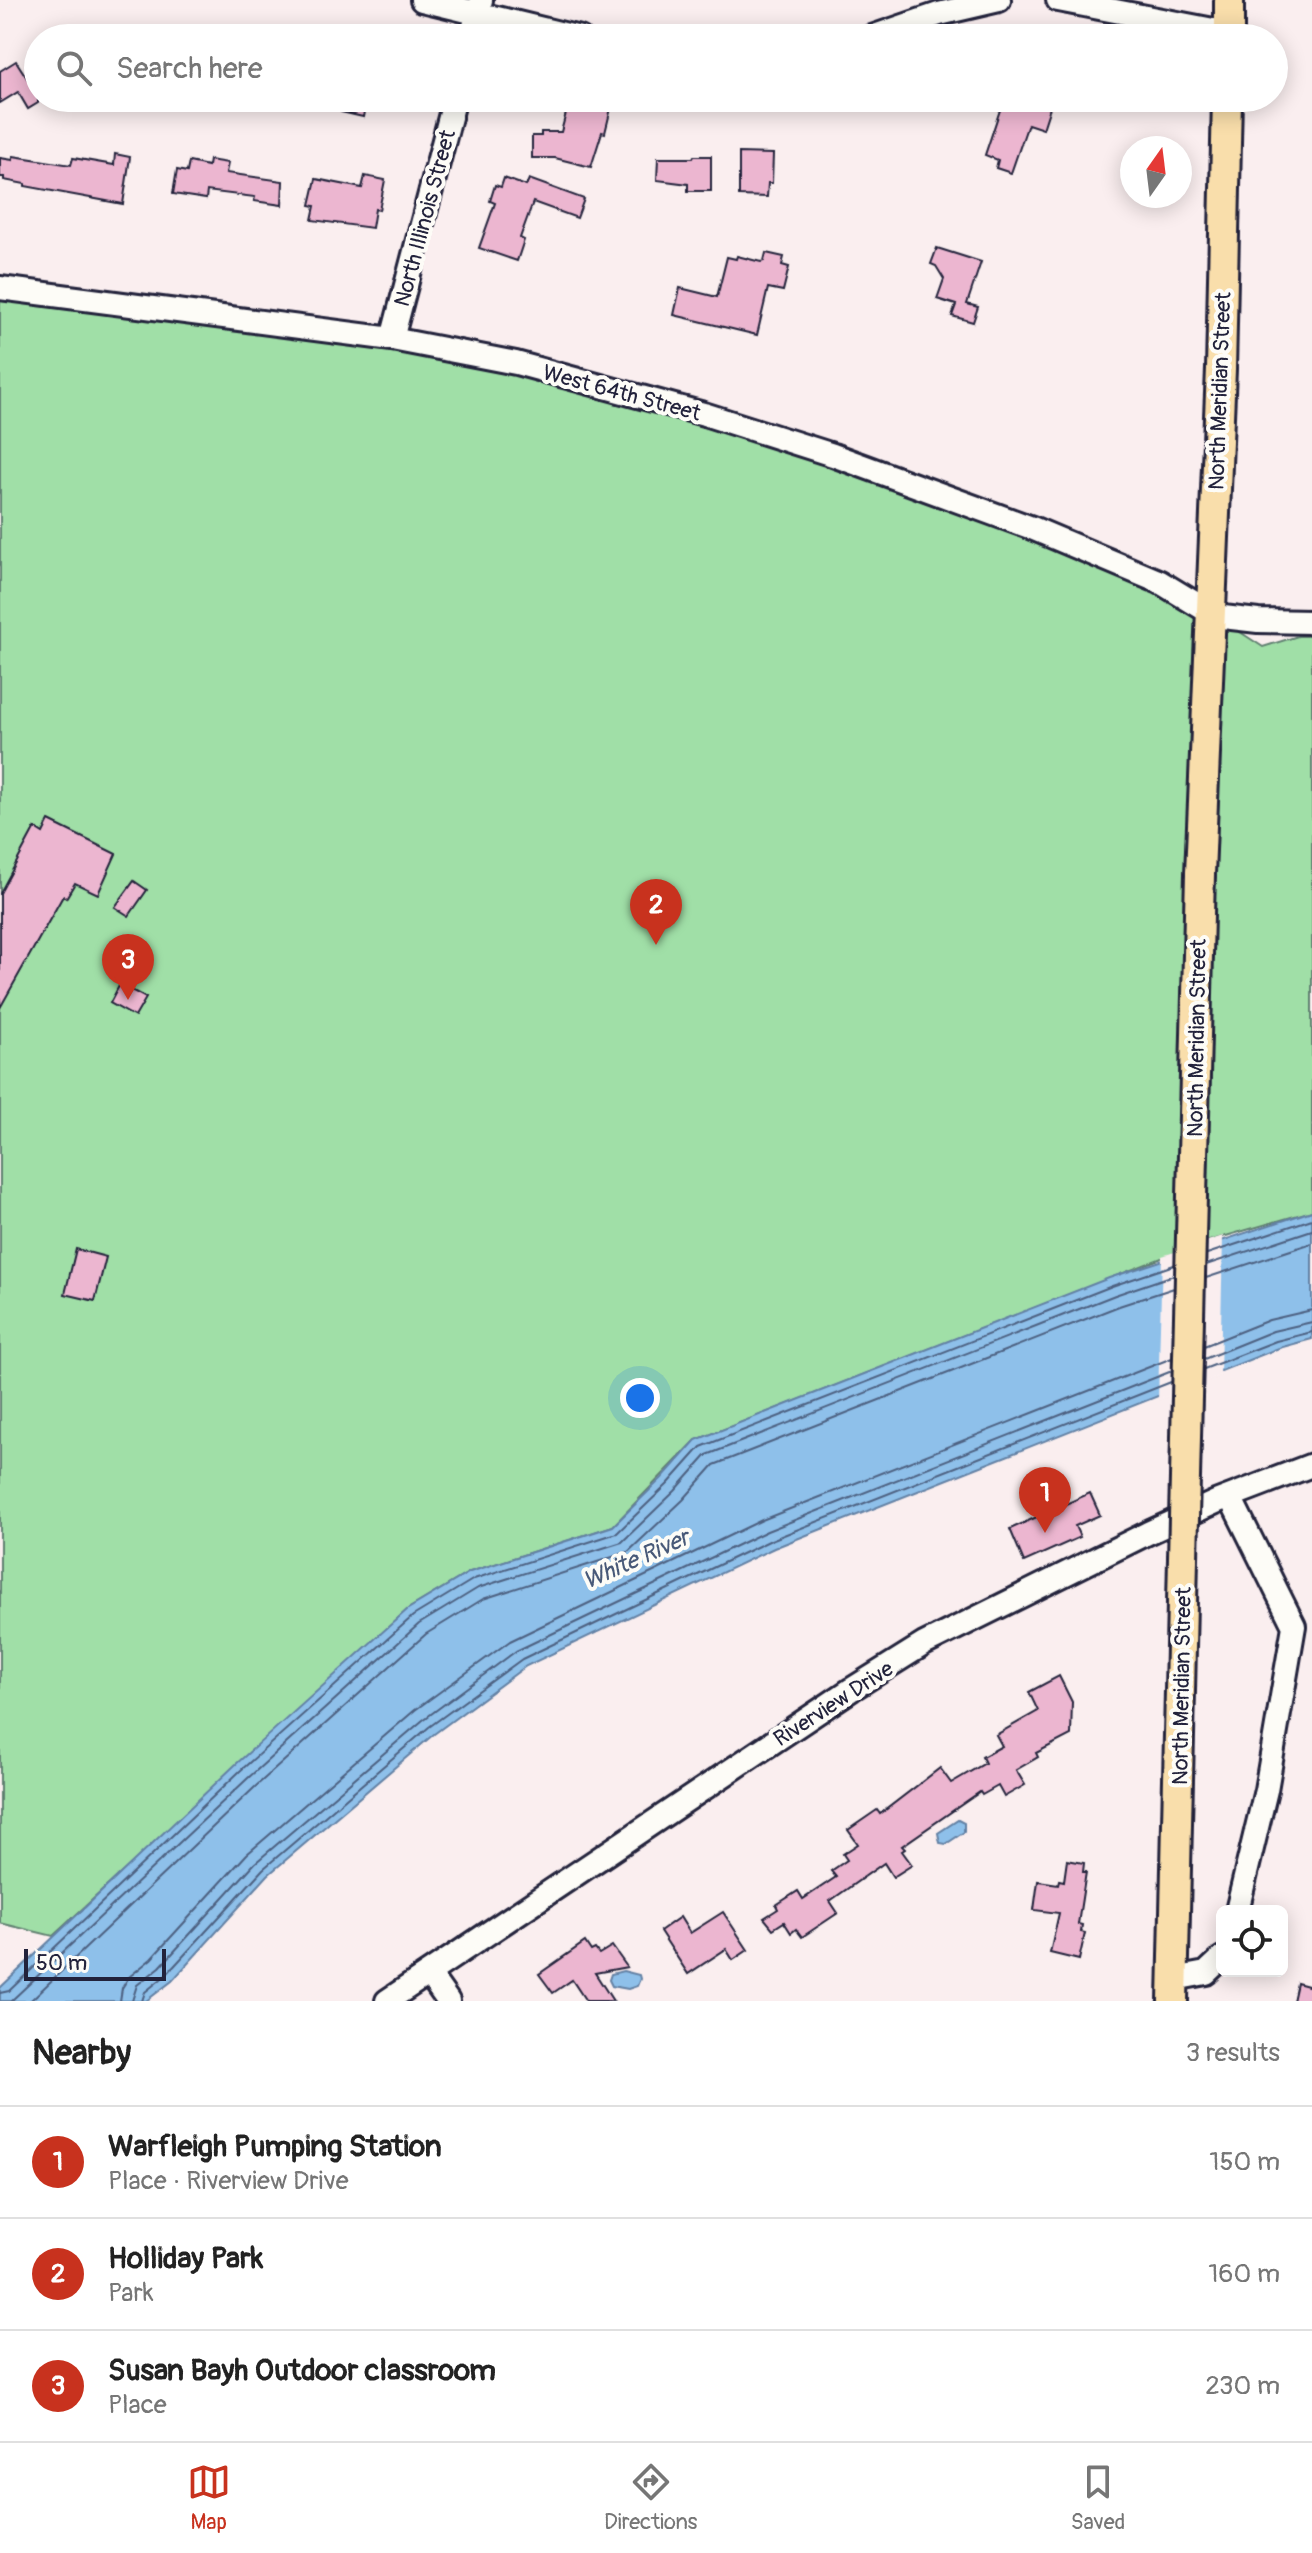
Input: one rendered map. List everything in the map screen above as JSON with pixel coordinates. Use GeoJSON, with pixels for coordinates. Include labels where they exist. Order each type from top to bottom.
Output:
{"type":"FeatureCollection","features":[{"type":"Feature","properties":{"kind":"main road"},"geometry":{"type":"LineString","coordinates":[[1229,0],[1229,24]]}},
{"type":"Feature","properties":{"kind":"main road","name":"North Meridian Street"},"geometry":{"type":"LineString","coordinates":[[1173,1990],[1200,874],[1221,369],[1227,112]]}},
{"type":"Feature","properties":{"kind":"street"},"geometry":{"type":"LineString","coordinates":[[422,0],[479,6],[536,24]]}},
{"type":"Feature","properties":{"kind":"street"},"geometry":{"type":"LineString","coordinates":[[910,24],[999,0]]}},
{"type":"Feature","properties":{"kind":"street"},"geometry":{"type":"LineString","coordinates":[[1058,0],[1172,24]]}},
{"type":"Feature","properties":{"kind":"street","name":"North Illinois Street"},"geometry":{"type":"LineString","coordinates":[[392,339],[451,112]]}},
{"type":"Feature","properties":{"kind":"street","name":"West 64th Street"},"geometry":{"type":"LineString","coordinates":[[0,288],[392,339],[516,363],[704,414],[833,455],[1089,552],[1160,582],[1211,613]]}},
{"type":"Feature","properties":{"kind":"street"},"geometry":{"type":"LineString","coordinates":[[1211,613],[1258,621],[1312,622]]}},
{"type":"Feature","properties":{"kind":"street","name":"Riverview Drive"},"geometry":{"type":"LineString","coordinates":[[387,2001],[924,1644],[1148,1533],[1312,1465]]}},
{"type":"Feature","properties":{"kind":"street"},"geometry":{"type":"LineString","coordinates":[[1230,1497],[1303,1628],[1238,1905]]}},
{"type":"Feature","properties":{"kind":"street","name":"North Meridian Street"},"geometry":{"type":"LineString","coordinates":[[1173,1990],[1206,1973],[1216,1964]]}},
{"type":"Feature","properties":{"kind":"street"},"geometry":{"type":"LineString","coordinates":[[429,1974],[448,2001]]}},
{"type":"Feature","properties":{"kind":"green space"},"geometry":{"type":"Polygon","coordinates":[[[0,288],[392,339],[704,414],[1032,528],[1211,613],[1263,647],[1298,636],[1312,636],[1312,1211],[1195,1245],[696,1440],[613,1526],[470,1572],[408,1609],[53,1936],[0,1923],[0,288]]]}},
{"type":"Feature","properties":{"kind":"water","name":"White River"},"geometry":{"type":"Polygon","coordinates":[[[1312,1211],[1312,1339],[1279,1348],[774,1548],[526,1666],[434,1734],[268,1875],[172,1981],[146,2001],[0,2001],[0,1988],[235,1765],[408,1609],[470,1572],[613,1526],[696,1440],[1109,1278],[1312,1211]]]}},
{"type":"Feature","properties":{"kind":"water"},"geometry":{"type":"Polygon","coordinates":[[[958,1820],[964,1823],[964,1832],[946,1844],[940,1843],[938,1833],[958,1820]]]}},
{"type":"Feature","properties":{"kind":"water"},"geometry":{"type":"Polygon","coordinates":[[[623,1971],[639,1975],[637,1986],[628,1989],[612,1986],[609,1980],[611,1974],[623,1971]]]}},
{"type":"Feature","properties":{"kind":"pier"},"geometry":{"type":"Polygon","coordinates":[[[1223,1236],[1220,1376],[1158,1400],[1162,1256],[1223,1236]]]}},
{"type":"Feature","properties":{"kind":"building"},"geometry":{"type":"Polygon","coordinates":[[[16,61],[24,73],[24,102],[18,92],[0,103],[0,71],[16,61]]]}},
{"type":"Feature","properties":{"kind":"building"},"geometry":{"type":"Polygon","coordinates":[[[341,112],[364,112],[363,117],[341,112]]]}},
{"type":"Feature","properties":{"kind":"building"},"geometry":{"type":"Polygon","coordinates":[[[566,112],[610,112],[591,167],[555,158],[532,158],[532,136],[541,136],[541,132],[561,132],[566,112]]]}},
{"type":"Feature","properties":{"kind":"building"},"geometry":{"type":"Polygon","coordinates":[[[999,112],[1048,112],[1043,129],[1028,124],[1011,173],[996,168],[998,160],[985,155],[999,112]]]}},
{"type":"Feature","properties":{"kind":"building"},"geometry":{"type":"Polygon","coordinates":[[[739,153],[773,154],[772,183],[768,183],[767,197],[739,196],[739,153]]]}},
{"type":"Feature","properties":{"kind":"building"},"geometry":{"type":"Polygon","coordinates":[[[115,154],[130,157],[123,204],[25,186],[0,177],[0,158],[13,160],[13,156],[71,165],[73,158],[114,165],[115,154]]]}},
{"type":"Feature","properties":{"kind":"building"},"geometry":{"type":"Polygon","coordinates":[[[711,156],[711,191],[688,191],[688,184],[657,180],[658,158],[711,156]]]}},
{"type":"Feature","properties":{"kind":"building"},"geometry":{"type":"Polygon","coordinates":[[[209,160],[228,163],[226,173],[283,181],[282,205],[254,201],[255,197],[207,191],[206,199],[173,194],[177,170],[187,172],[189,162],[208,166],[209,160]]]}},
{"type":"Feature","properties":{"kind":"building"},"geometry":{"type":"Polygon","coordinates":[[[365,176],[385,180],[372,228],[312,220],[315,206],[310,205],[316,179],[362,188],[365,176]]]}},
{"type":"Feature","properties":{"kind":"building"},"geometry":{"type":"Polygon","coordinates":[[[504,178],[526,186],[529,179],[584,199],[577,218],[533,202],[520,238],[524,240],[517,261],[479,248],[495,203],[490,201],[495,185],[501,187],[504,178]]]}},
{"type":"Feature","properties":{"kind":"building"},"geometry":{"type":"Polygon","coordinates":[[[937,248],[981,262],[967,304],[978,307],[973,322],[952,316],[956,305],[937,299],[944,279],[936,266],[931,264],[937,248]]]}},
{"type":"Feature","properties":{"kind":"building"},"geometry":{"type":"Polygon","coordinates":[[[766,253],[784,257],[782,265],[789,267],[783,291],[768,288],[757,335],[674,315],[680,288],[717,297],[727,257],[736,259],[737,256],[761,262],[766,253]]]}},
{"type":"Feature","properties":{"kind":"building"},"geometry":{"type":"Polygon","coordinates":[[[49,821],[116,854],[98,894],[75,883],[66,898],[63,896],[0,1008],[0,893],[35,828],[43,833],[49,821]]]}},
{"type":"Feature","properties":{"kind":"building"},"geometry":{"type":"Polygon","coordinates":[[[134,881],[147,890],[129,916],[115,907],[134,881]]]}},
{"type":"Feature","properties":{"kind":"building"},"geometry":{"type":"Polygon","coordinates":[[[120,984],[146,998],[135,1017],[110,1003],[120,984]]]}},
{"type":"Feature","properties":{"kind":"building"},"geometry":{"type":"Polygon","coordinates":[[[76,1249],[106,1257],[95,1301],[65,1294],[76,1249]]]}},
{"type":"Feature","properties":{"kind":"building"},"geometry":{"type":"Polygon","coordinates":[[[1090,1493],[1100,1515],[1075,1526],[1080,1537],[1024,1562],[1010,1529],[1090,1493]]]}},
{"type":"Feature","properties":{"kind":"building"},"geometry":{"type":"Polygon","coordinates":[[[1059,1676],[1072,1702],[1071,1735],[1036,1753],[1038,1757],[1016,1770],[1025,1785],[1004,1797],[998,1786],[982,1795],[980,1792],[902,1846],[912,1865],[893,1877],[884,1863],[830,1901],[838,1913],[802,1937],[796,1929],[791,1933],[784,1922],[773,1929],[764,1918],[778,1909],[776,1905],[798,1891],[803,1899],[836,1877],[831,1871],[847,1860],[843,1854],[858,1844],[848,1830],[877,1810],[880,1814],[940,1768],[951,1783],[985,1763],[982,1757],[1002,1746],[996,1735],[1038,1711],[1029,1692],[1059,1676]]]}},
{"type":"Feature","properties":{"kind":"building"},"geometry":{"type":"Polygon","coordinates":[[[1067,1860],[1084,1863],[1083,1872],[1086,1872],[1078,1924],[1082,1925],[1081,1932],[1085,1933],[1079,1960],[1050,1953],[1059,1913],[1034,1910],[1038,1881],[1058,1884],[1059,1880],[1064,1881],[1067,1860]]]}},
{"type":"Feature","properties":{"kind":"building"},"geometry":{"type":"Polygon","coordinates":[[[723,1912],[748,1950],[733,1960],[726,1949],[688,1974],[660,1931],[680,1917],[690,1933],[723,1912]]]}},
{"type":"Feature","properties":{"kind":"building"},"geometry":{"type":"Polygon","coordinates":[[[585,1942],[591,1951],[595,1949],[599,1954],[612,1946],[627,1967],[595,1973],[613,2001],[586,2001],[572,1980],[553,1993],[539,1974],[585,1942]]]}},
{"type":"Feature","properties":{"kind":"building"},"geometry":{"type":"Polygon","coordinates":[[[1297,1983],[1312,1987],[1312,2001],[1293,2001],[1297,1983]]]}},
{"type":"Feature","properties":{"kind":"place","name":"Holliday Park"},"geometry":{"type":"Point","coordinates":[656,945]}},
{"type":"Feature","properties":{"kind":"place","name":"Susan Bayh Outdoor classroom"},"geometry":{"type":"Point","coordinates":[128,1000]}},
{"type":"Feature","properties":{"kind":"place","name":"Warfleigh Pumping Station"},"geometry":{"type":"Point","coordinates":[1045,1533]}}]}
